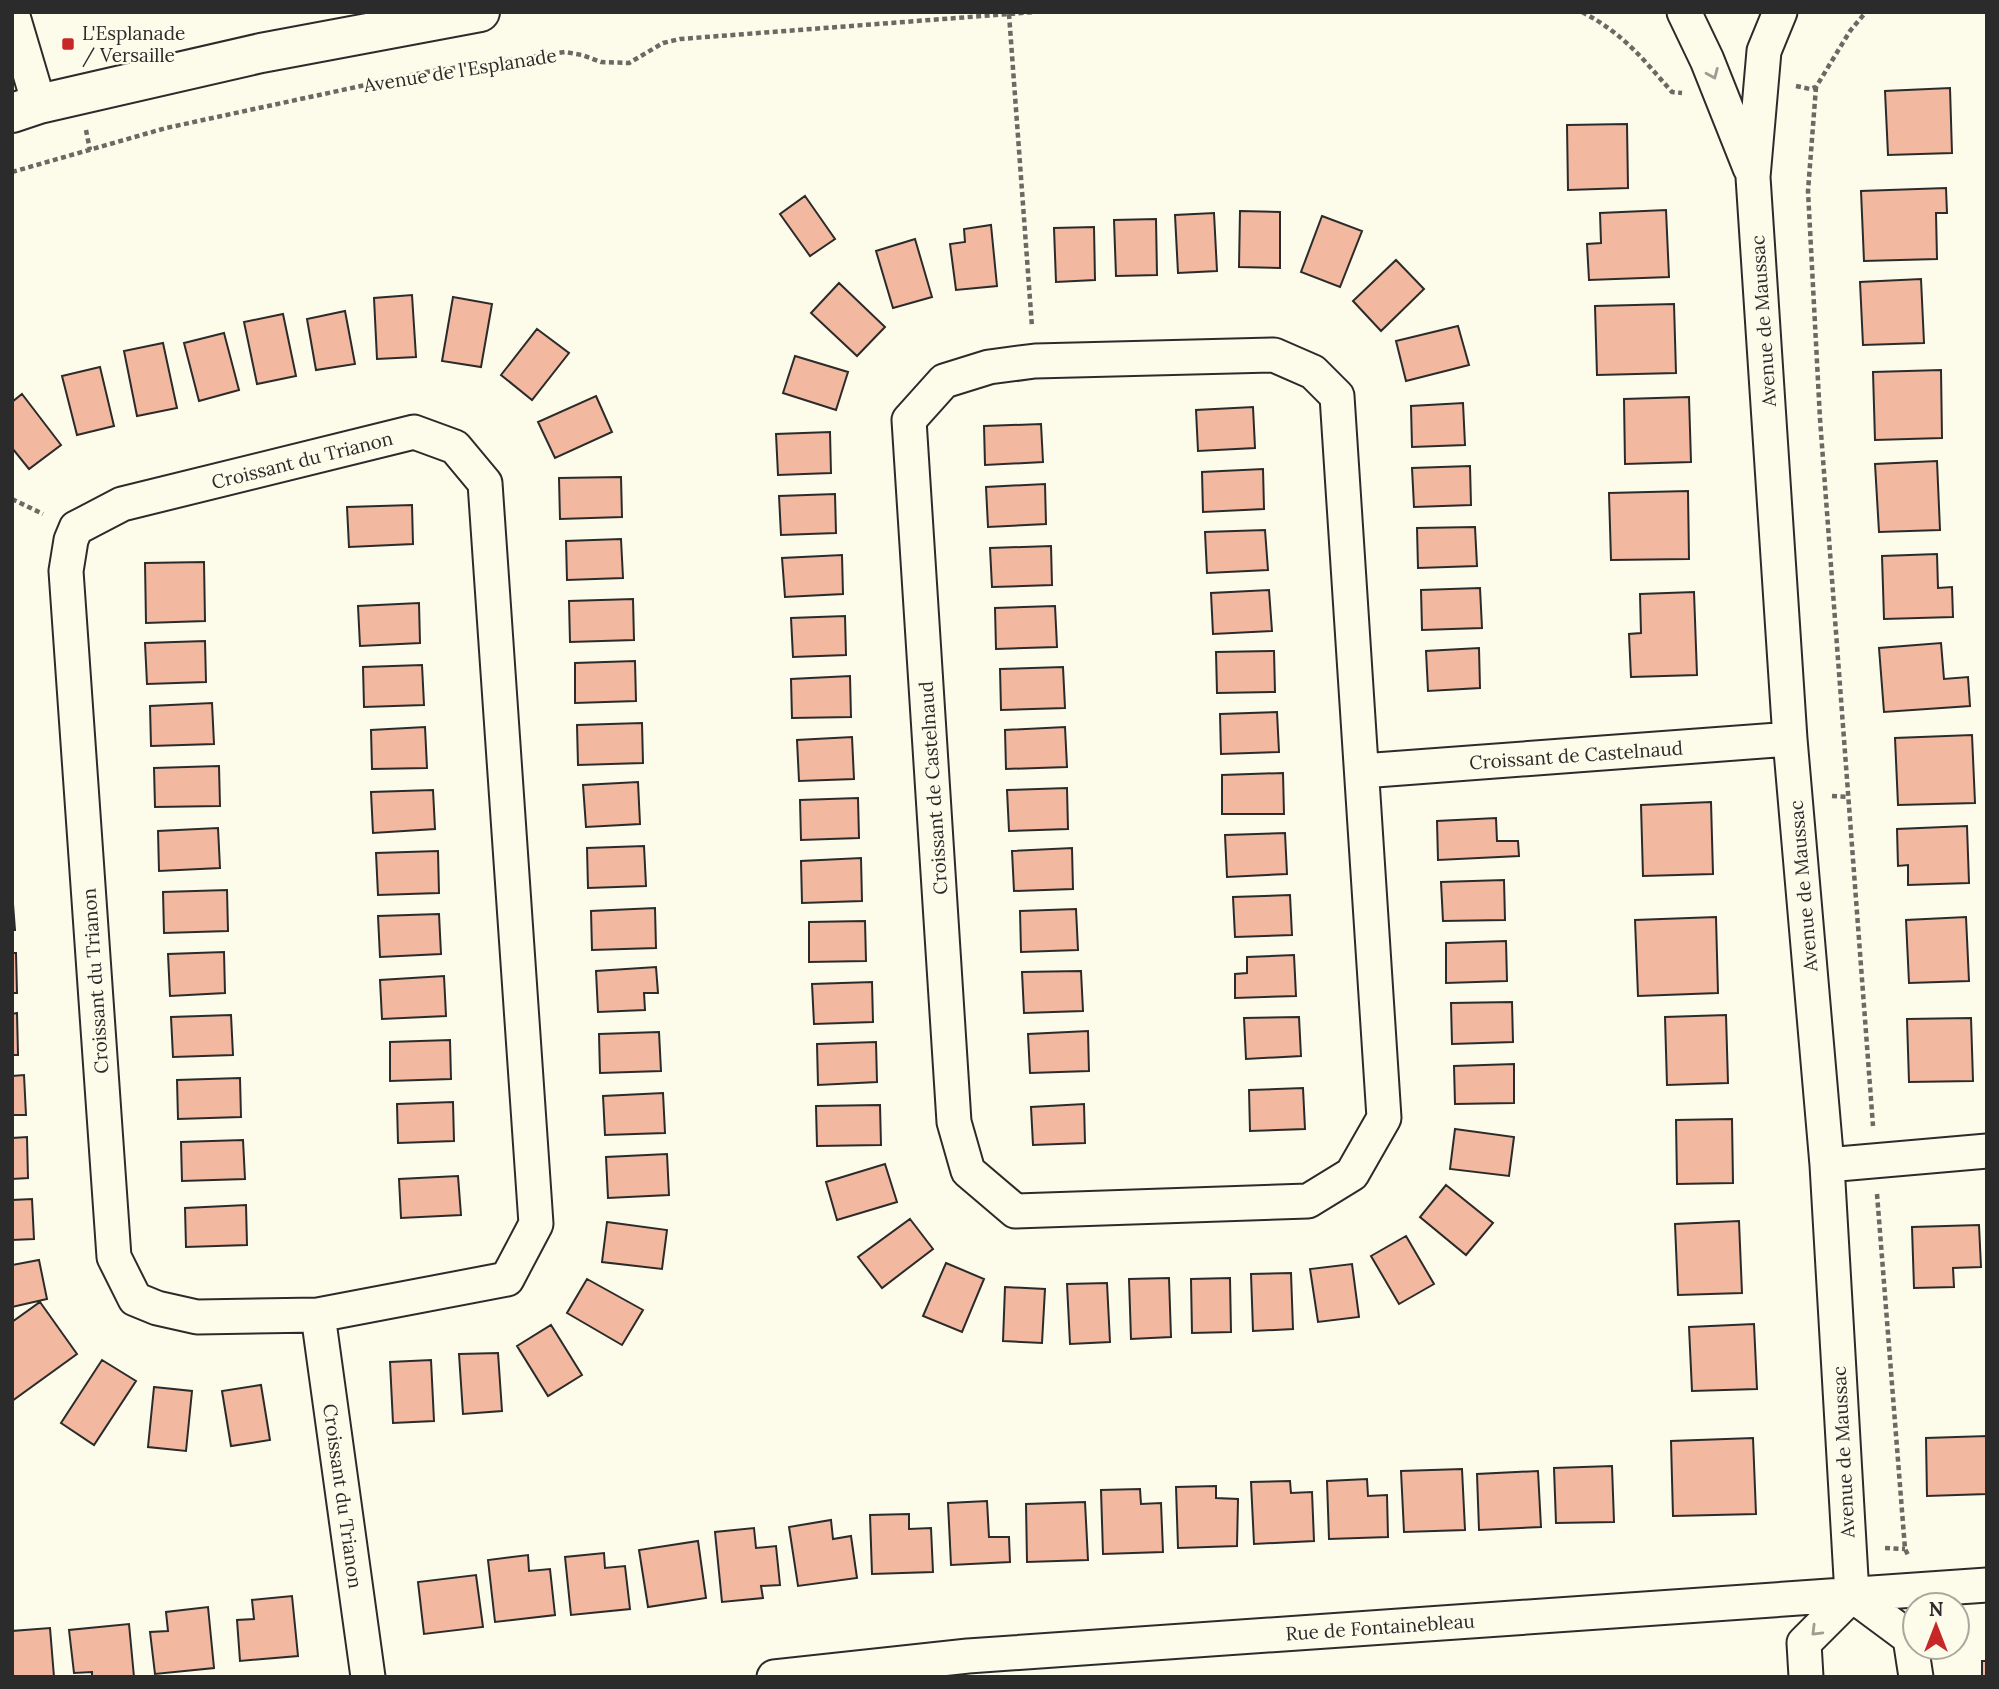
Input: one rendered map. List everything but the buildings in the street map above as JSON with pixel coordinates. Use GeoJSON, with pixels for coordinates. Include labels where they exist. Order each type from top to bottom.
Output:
{"type":"FeatureCollection","features":[{"type":"Feature","properties":{"kind":"street"},"geometry":{"type":"LineString","coordinates":[[12,13],[26,109],[261,53],[480,12]]}},
{"type":"Feature","properties":{"kind":"street","name":"Avenue de Maussac"},"geometry":{"type":"LineString","coordinates":[[1684,12],[1717,82],[1753,177]]}},
{"type":"Feature","properties":{"kind":"street","name":"Avenue de Maussac"},"geometry":{"type":"LineString","coordinates":[[1780,12],[1764,51],[1753,177],[1790,739],[1827,1165],[1852,1595]]}},
{"type":"Feature","properties":{"kind":"street","name":"Croissant de Castelnaud"},"geometry":{"type":"LineString","coordinates":[[1274,355],[1313,372],[1336,396],[1362,771],[1384,1118],[1352,1174],[1308,1201],[1015,1211],[968,1171],[954,1122],[909,420],[944,380],[989,367],[1035,361],[1274,355]]}},
{"type":"Feature","properties":{"kind":"street","name":"Croissant du Trianon"},"geometry":{"type":"LineString","coordinates":[[414,432],[455,447],[485,483],[536,1224],[506,1279],[318,1315],[197,1317],[157,1308],[135,1299],[114,1257],[66,571],[71,540],[76,528],[121,504],[414,432]]}},
{"type":"Feature","properties":{"kind":"street","name":"Croissant de Castelnaud"},"geometry":{"type":"LineString","coordinates":[[1362,771],[1790,739]]}},
{"type":"Feature","properties":{"kind":"street"},"geometry":{"type":"LineString","coordinates":[[1827,1165],[1987,1151]]}},
{"type":"Feature","properties":{"kind":"street","name":"Croissant du Trianon"},"geometry":{"type":"LineString","coordinates":[[318,1315],[368,1677]]}},
{"type":"Feature","properties":{"kind":"street","name":"Rue de Fontainebleau"},"geometry":{"type":"LineString","coordinates":[[775,1677],[969,1666],[1987,1585]]}},
{"type":"Feature","properties":{"kind":"street"},"geometry":{"type":"LineString","coordinates":[[1806,1677],[1804,1643],[1852,1595],[1910,1638],[1916,1677]]}},
{"type":"Feature","properties":{"kind":"path","name":"Avenue de l'Esplanade"},"geometry":{"type":"LineString","coordinates":[[12,172],[166,128],[426,72],[565,52],[601,62],[629,63],[663,43],[680,39],[1035,12]]}},
{"type":"Feature","properties":{"kind":"path"},"geometry":{"type":"LineString","coordinates":[[1582,12],[1630,43],[1672,92],[1679,94],[1692,90]]}},
{"type":"Feature","properties":{"kind":"path"},"geometry":{"type":"LineString","coordinates":[[1866,12],[1850,31],[1816,87],[1808,191],[1821,432],[1872,1121]]}},
{"type":"Feature","properties":{"kind":"path"},"geometry":{"type":"LineString","coordinates":[[1009,14],[1033,340]]}},
{"type":"Feature","properties":{"kind":"path"},"geometry":{"type":"LineString","coordinates":[[1786,84],[1810,89],[1816,87]]}},
{"type":"Feature","properties":{"kind":"path"},"geometry":{"type":"LineString","coordinates":[[12,499],[47,516]]}},
{"type":"Feature","properties":{"kind":"path"},"geometry":{"type":"LineString","coordinates":[[1877,1199],[1905,1549]]}},
{"type":"Feature","properties":{"kind":"place","name":"L'Esplanade / Versaille"},"geometry":{"type":"Point","coordinates":[68,44]}}]}
